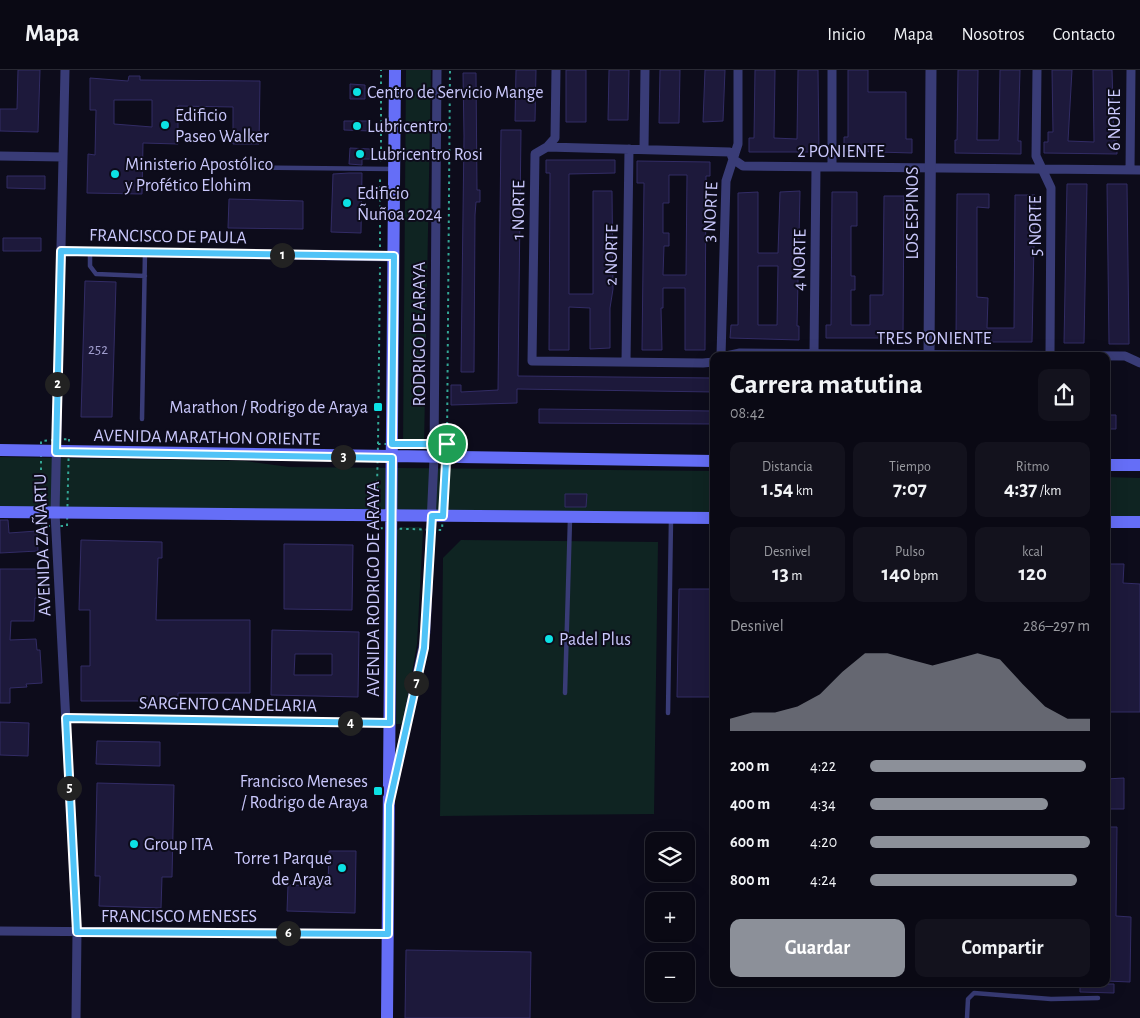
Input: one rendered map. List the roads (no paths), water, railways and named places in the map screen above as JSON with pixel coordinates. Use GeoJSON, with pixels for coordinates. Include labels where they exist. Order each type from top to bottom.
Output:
{"type":"FeatureCollection","features":[{"type":"Feature","properties":{"kind":"main road","name":"AVENIDA RODRIGO DE ARAYA"},"geometry":{"type":"LineString","coordinates":[[387,1018],[396,70]]}},
{"type":"Feature","properties":{"kind":"main road","name":"AVENIDA MARATHON ORIENTE"},"geometry":{"type":"LineString","coordinates":[[0,450],[378,457],[392,451],[441,458],[710,461]]}},
{"type":"Feature","properties":{"kind":"main road"},"geometry":{"type":"LineString","coordinates":[[1110,464],[1140,465]]}},
{"type":"Feature","properties":{"kind":"main road"},"geometry":{"type":"LineString","coordinates":[[0,512],[710,518]]}},
{"type":"Feature","properties":{"kind":"main road"},"geometry":{"type":"LineString","coordinates":[[1110,522],[1140,522]]}},
{"type":"Feature","properties":{"kind":"street","name":"AVENIDA ZAÑARTU"},"geometry":{"type":"LineString","coordinates":[[65,70],[55,512],[77,932],[76,1018]]}},
{"type":"Feature","properties":{"kind":"street","name":"RODRIGO DE ARAYA"},"geometry":{"type":"LineString","coordinates":[[389,805],[424,648],[431,529],[437,516],[441,458],[434,444],[437,70]]}},
{"type":"Feature","properties":{"kind":"street","name":"1 NORTE"},"geometry":{"type":"LineString","coordinates":[[556,70],[555,138],[547,146],[534,154],[532,361],[626,362]]}},
{"type":"Feature","properties":{"kind":"street"},"geometry":{"type":"LineString","coordinates":[[644,150],[645,70]]}},
{"type":"Feature","properties":{"kind":"street","name":"3 NORTE"},"geometry":{"type":"LineString","coordinates":[[721,352],[726,180],[738,144],[738,70]]}},
{"type":"Feature","properties":{"kind":"street"},"geometry":{"type":"LineString","coordinates":[[832,70],[832,167]]}},
{"type":"Feature","properties":{"kind":"street","name":"LOS ESPINOS"},"geometry":{"type":"LineString","coordinates":[[929,352],[931,70]]}},
{"type":"Feature","properties":{"kind":"street","name":"5 NORTE"},"geometry":{"type":"LineString","coordinates":[[1037,70],[1036,156],[1051,188],[1050,352]]}},
{"type":"Feature","properties":{"kind":"street","name":"6 NORTE"},"geometry":{"type":"LineString","coordinates":[[1130,170],[1131,70]]}},
{"type":"Feature","properties":{"kind":"street","name":"2 PONIENTE"},"geometry":{"type":"LineString","coordinates":[[547,146],[730,152],[734,159],[743,166],[1140,170]]}},
{"type":"Feature","properties":{"kind":"street","name":"2 NORTE"},"geometry":{"type":"LineString","coordinates":[[626,362],[629,149]]}},
{"type":"Feature","properties":{"kind":"street"},"geometry":{"type":"LineString","coordinates":[[0,156],[63,157]]}},
{"type":"Feature","properties":{"kind":"street","name":"4 NORTE"},"geometry":{"type":"LineString","coordinates":[[814,352],[816,167]]}},
{"type":"Feature","properties":{"kind":"street","name":"FRANCISCO DE PAULA"},"geometry":{"type":"LineString","coordinates":[[61,251],[394,256]]}},
{"type":"Feature","properties":{"kind":"street","name":"TRES PONIENTE"},"geometry":{"type":"LineString","coordinates":[[1110,356],[1125,356],[1140,363]]}},
{"type":"Feature","properties":{"kind":"street"},"geometry":{"type":"LineString","coordinates":[[626,362],[710,362]]}},
{"type":"Feature","properties":{"kind":"street","name":"SARGENTO CANDELARIA"},"geometry":{"type":"LineString","coordinates":[[66,718],[390,723]]}},
{"type":"Feature","properties":{"kind":"street","name":"FRANCISCO MENESES"},"geometry":{"type":"LineString","coordinates":[[0,931],[388,934]]}},
{"type":"Feature","properties":{"kind":"lane"},"geometry":{"type":"LineString","coordinates":[[217,166],[395,169]]}},
{"type":"Feature","properties":{"kind":"lane"},"geometry":{"type":"LineString","coordinates":[[90,251],[90,266],[96,274],[145,276]]}},
{"type":"Feature","properties":{"kind":"lane"},"geometry":{"type":"LineString","coordinates":[[142,419],[145,252]]}},
{"type":"Feature","properties":{"kind":"lane"},"geometry":{"type":"LineString","coordinates":[[565,693],[570,517]]}},
{"type":"Feature","properties":{"kind":"lane"},"geometry":{"type":"LineString","coordinates":[[668,713],[671,518]]}},
{"type":"Feature","properties":{"kind":"lane"},"geometry":{"type":"LineString","coordinates":[[967,1018],[968,998],[974,993],[1051,999],[1098,998]]}},
{"type":"Feature","properties":{"kind":"place","name":"Centro de Servicio Mange"},"geometry":{"type":"Point","coordinates":[357,92]}},
{"type":"Feature","properties":{"kind":"place","name":"Edificio Paseo Walker"},"geometry":{"type":"Point","coordinates":[165,125]}},
{"type":"Feature","properties":{"kind":"place","name":"Lubricentro"},"geometry":{"type":"Point","coordinates":[357,126]}},
{"type":"Feature","properties":{"kind":"place","name":"Lubricentro Rosi"},"geometry":{"type":"Point","coordinates":[360,154]}},
{"type":"Feature","properties":{"kind":"place","name":"Ministerio Apostólico y Profético Elohim"},"geometry":{"type":"Point","coordinates":[115,174]}},
{"type":"Feature","properties":{"kind":"place","name":"Edificio Ñuñoa 2024"},"geometry":{"type":"Point","coordinates":[347,203]}},
{"type":"Feature","properties":{"kind":"place","name":"Marathon / Rodrigo de Araya"},"geometry":{"type":"Point","coordinates":[378,407]}},
{"type":"Feature","properties":{"kind":"place","name":"Padel Plus"},"geometry":{"type":"Point","coordinates":[549,639]}},
{"type":"Feature","properties":{"kind":"place","name":"Francisco Meneses / Rodrigo de Araya"},"geometry":{"type":"Point","coordinates":[378,791]}},
{"type":"Feature","properties":{"kind":"place","name":"Group ITA"},"geometry":{"type":"Point","coordinates":[134,844]}},
{"type":"Feature","properties":{"kind":"place","name":"Torre 1 Parque de Araya"},"geometry":{"type":"Point","coordinates":[342,868]}}]}
